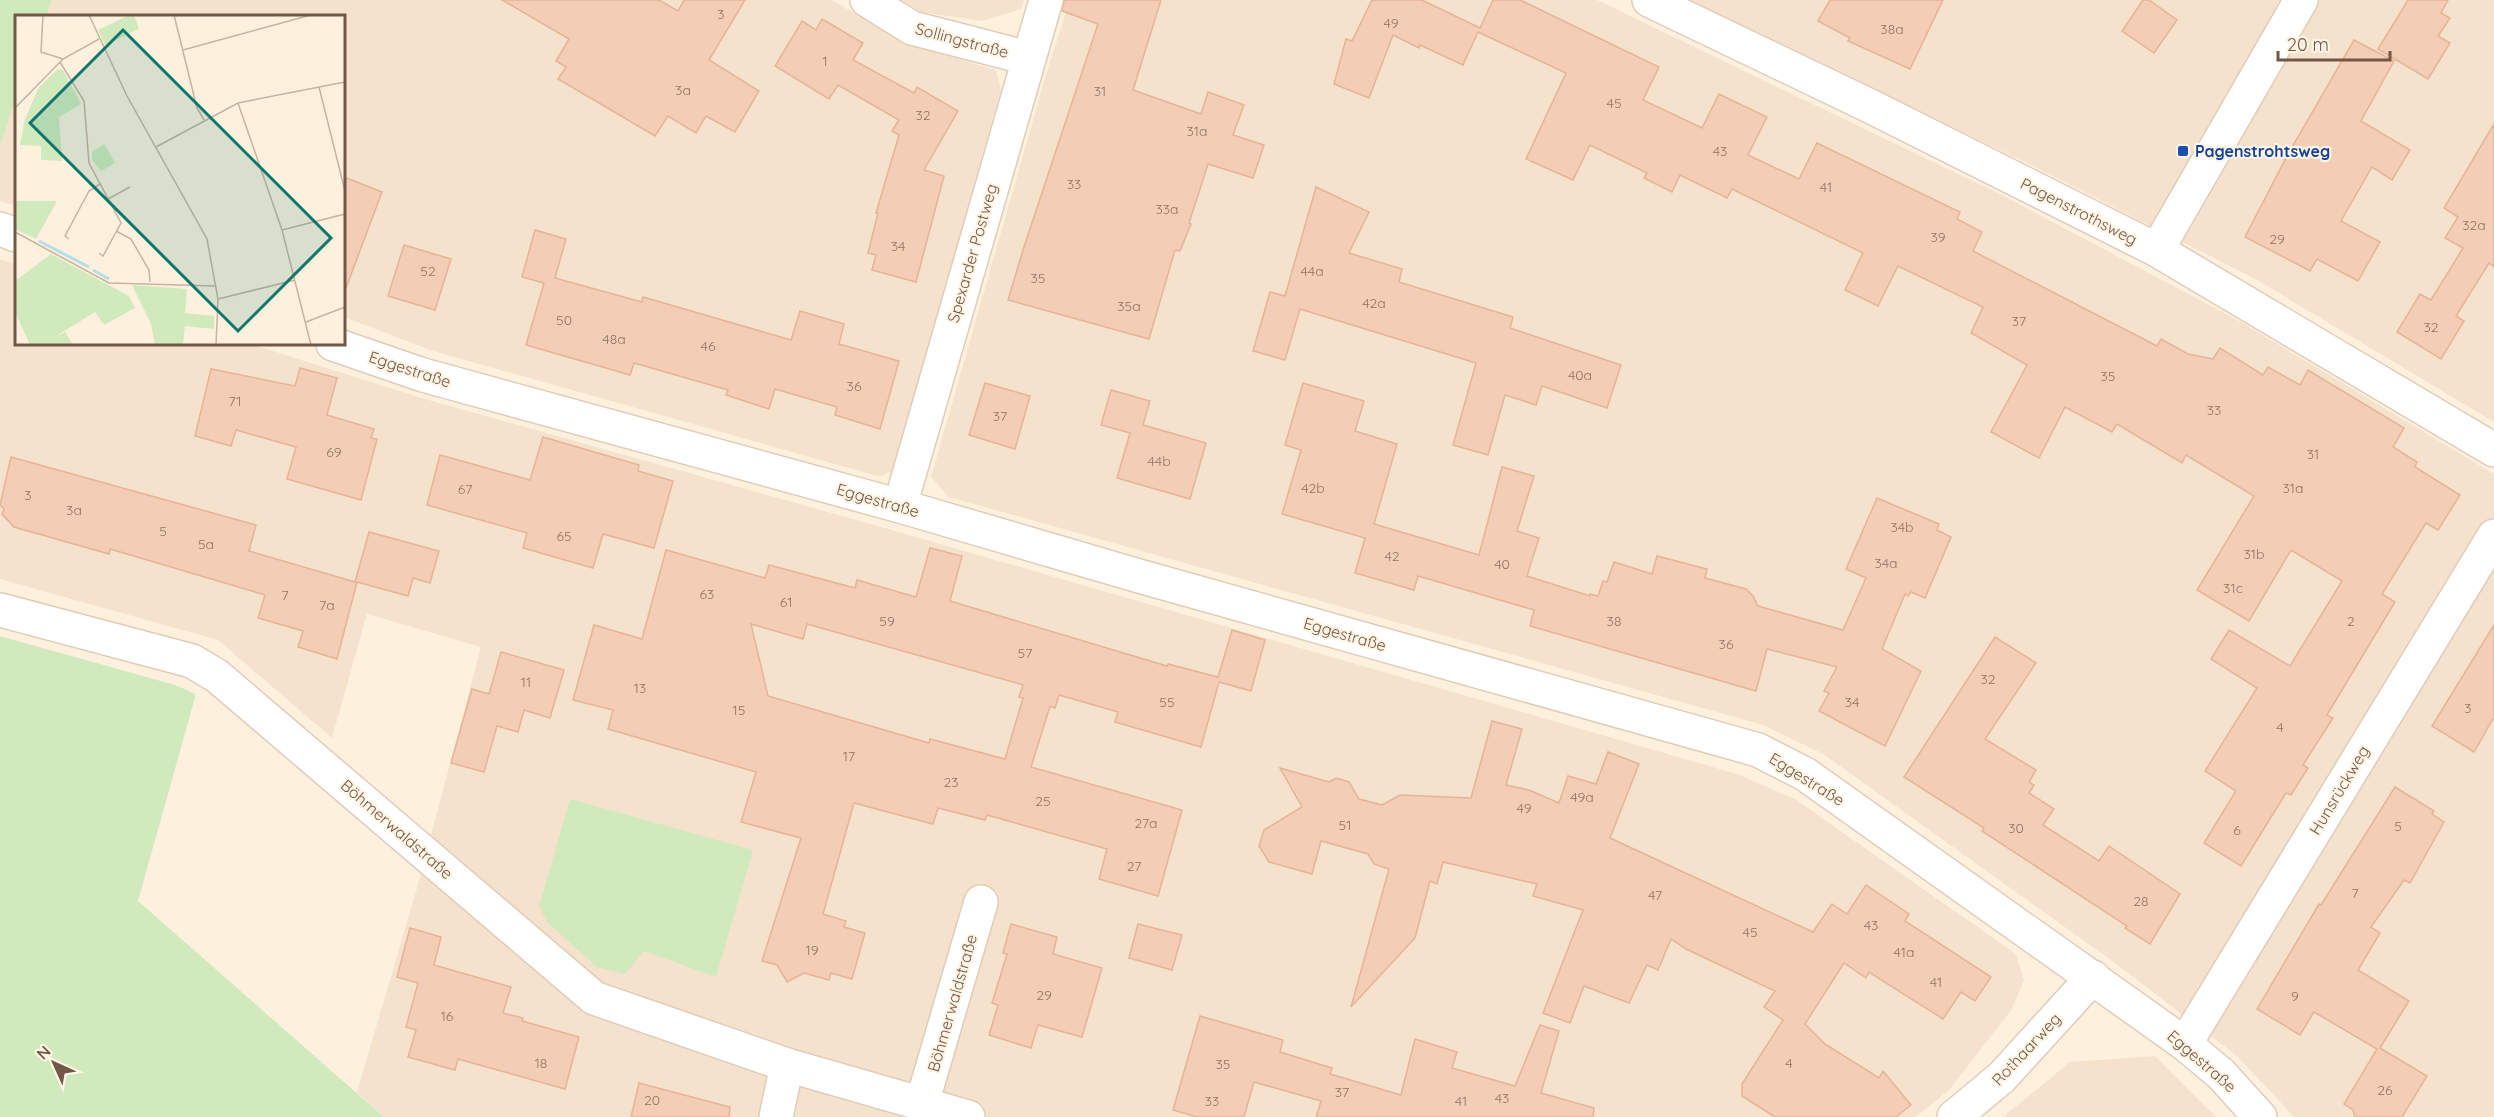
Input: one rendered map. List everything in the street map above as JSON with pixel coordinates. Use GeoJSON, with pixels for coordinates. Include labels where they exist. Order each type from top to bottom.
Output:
{"type":"FeatureCollection","features":[{"type":"Feature","properties":{"kind":"street","name":"Sollingstraße"},"geometry":{"type":"LineString","coordinates":[[867,0],[912,28],[1028,58]]}},
{"type":"Feature","properties":{"kind":"street","name":"Spexarder Postweg"},"geometry":{"type":"LineString","coordinates":[[900,506],[1046,0]]}},
{"type":"Feature","properties":{"kind":"street","name":"Pagenstrothsweg"},"geometry":{"type":"LineString","coordinates":[[1648,0],[1872,107],[2157,250],[2494,450]]}},
{"type":"Feature","properties":{"kind":"street"},"geometry":{"type":"LineString","coordinates":[[2157,250],[2301,0]]}},
{"type":"Feature","properties":{"kind":"street"},"geometry":{"type":"LineString","coordinates":[[0,229],[15,235]]}},
{"type":"Feature","properties":{"kind":"street","name":"Eggestraße"},"geometry":{"type":"LineString","coordinates":[[336,345],[423,375],[900,506],[1138,576],[1758,750],[1805,774],[2185,1044],[2221,1074],[2260,1117]]}},
{"type":"Feature","properties":{"kind":"street","name":"Hunsrückweg"},"geometry":{"type":"LineString","coordinates":[[2185,1044],[2494,536]]}},
{"type":"Feature","properties":{"kind":"street","name":"Böhmerwaldstraße"},"geometry":{"type":"LineString","coordinates":[[0,610],[192,661],[217,676],[594,998],[787,1065],[968,1117]]}},
{"type":"Feature","properties":{"kind":"street","name":"Böhmerwaldstraße"},"geometry":{"type":"LineString","coordinates":[[922,1103],[981,902]]}},
{"type":"Feature","properties":{"kind":"street","name":"Rothaarweg"},"geometry":{"type":"LineString","coordinates":[[1954,1117],[2002,1077],[2092,977]]}},
{"type":"Feature","properties":{"kind":"street"},"geometry":{"type":"LineString","coordinates":[[776,1117],[787,1065]]}},
{"type":"Feature","properties":{"kind":"shaded area"},"geometry":{"type":"Polygon","coordinates":[[[52,0],[832,0],[904,43],[996,70],[1001,90],[894,469],[881,477],[433,351],[345,317],[345,15],[46,15],[52,0]]]}},
{"type":"Feature","properties":{"kind":"shaded area"},"geometry":{"type":"Polygon","coordinates":[[[902,0],[1024,0],[1021,9],[982,21],[921,12],[902,0]]]}},
{"type":"Feature","properties":{"kind":"shaded area"},"geometry":{"type":"Polygon","coordinates":[[[1070,0],[1597,0],[2004,196],[2241,322],[2494,474],[2494,1117],[2294,1117],[2237,1056],[2108,958],[1823,754],[1763,725],[949,497],[931,477],[1048,68],[1070,0]]]}},
{"type":"Feature","properties":{"kind":"shaded area"},"geometry":{"type":"Polygon","coordinates":[[[1687,0],[2494,0],[2494,422],[2257,280],[2027,163],[1687,0]]]}},
{"type":"Feature","properties":{"kind":"shaded area"},"geometry":{"type":"Polygon","coordinates":[[[15,102],[15,206],[0,201],[0,146],[15,102]]]}},
{"type":"Feature","properties":{"kind":"shaded area"},"geometry":{"type":"Polygon","coordinates":[[[0,259],[15,265],[15,345],[254,345],[425,399],[878,526],[1737,774],[1795,799],[2016,954],[2024,980],[2012,1009],[1949,1090],[1916,1117],[384,1117],[357,1092],[417,888],[481,647],[367,614],[332,738],[218,640],[0,579],[0,259]]]}},
{"type":"Feature","properties":{"kind":"shaded area"},"geometry":{"type":"Polygon","coordinates":[[[2155,1056],[2216,1117],[2003,1117],[2070,1062],[2155,1056]]]}},
{"type":"Feature","properties":{"kind":"green space"},"geometry":{"type":"Polygon","coordinates":[[[0,0],[52,0],[46,15],[15,15],[15,102],[0,146],[0,0]]]}},
{"type":"Feature","properties":{"kind":"green space"},"geometry":{"type":"Polygon","coordinates":[[[0,636],[175,685],[196,694],[138,901],[384,1117],[0,1117],[0,636]]]}},
{"type":"Feature","properties":{"kind":"green space"},"geometry":{"type":"Polygon","coordinates":[[[570,799],[753,850],[716,977],[644,951],[625,974],[597,967],[547,922],[539,906],[570,799]]]}},
{"type":"Feature","properties":{"kind":"building"},"geometry":{"type":"Polygon","coordinates":[[[502,0],[659,0],[678,11],[684,0],[745,0],[709,60],[759,91],[735,132],[706,116],[696,133],[668,116],[655,136],[558,79],[566,67],[556,61],[569,39],[502,0]]]}},
{"type":"Feature","properties":{"kind":"building"},"geometry":{"type":"Polygon","coordinates":[[[1064,0],[1161,0],[1133,90],[1201,114],[1208,92],[1244,105],[1233,135],[1264,145],[1253,178],[1208,164],[1189,223],[1191,224],[1180,251],[1175,250],[1149,339],[1008,300],[1098,24],[1062,11],[1064,0]]]}},
{"type":"Feature","properties":{"kind":"building"},"geometry":{"type":"Polygon","coordinates":[[[1372,0],[1422,0],[1480,28],[1493,0],[1520,0],[1659,67],[1643,100],[1702,128],[1719,94],[1767,117],[1748,155],[1799,179],[1817,143],[1960,212],[1957,219],[1982,232],[1973,251],[2157,346],[2161,339],[2188,354],[2213,359],[2220,348],[2263,375],[2268,367],[2300,385],[2308,370],[2404,428],[2393,447],[2417,462],[2415,467],[2460,495],[2438,530],[2426,523],[2382,594],[2395,602],[2327,715],[2333,718],[2303,765],[2308,768],[2291,795],[2286,793],[2241,866],[2204,843],[2236,791],[2205,771],[2257,688],[2211,659],[2229,630],[2290,666],[2342,581],[2291,550],[2249,621],[2197,590],[2254,496],[2186,455],[2182,463],[2117,424],[2112,432],[2065,407],[2039,458],[1991,432],[2027,365],[1971,333],[1983,307],[1898,266],[1878,306],[1845,290],[1863,253],[1732,189],[1727,198],[1680,175],[1672,192],[1644,178],[1647,173],[1590,145],[1573,180],[1526,159],[1566,73],[1478,32],[1463,65],[1393,35],[1369,98],[1334,84],[1346,39],[1352,41],[1372,0]]]}},
{"type":"Feature","properties":{"kind":"building"},"geometry":{"type":"Polygon","coordinates":[[[1830,0],[1943,0],[1910,69],[1848,41],[1850,38],[1818,21],[1830,0]]]}},
{"type":"Feature","properties":{"kind":"building"},"geometry":{"type":"Polygon","coordinates":[[[2143,0],[2149,0],[2177,20],[2154,53],[2122,31],[2143,0]]]}},
{"type":"Feature","properties":{"kind":"building"},"geometry":{"type":"Polygon","coordinates":[[[2408,0],[2448,0],[2441,13],[2450,18],[2438,36],[2450,43],[2428,79],[2378,49],[2408,0]]]}},
{"type":"Feature","properties":{"kind":"building"},"geometry":{"type":"Polygon","coordinates":[[[822,19],[863,43],[853,60],[914,93],[917,87],[958,111],[924,170],[944,176],[916,282],[872,270],[876,255],[868,253],[878,213],[876,213],[899,135],[892,131],[899,120],[838,85],[829,99],[775,66],[802,21],[816,30],[822,19]]]}},
{"type":"Feature","properties":{"kind":"building"},"geometry":{"type":"Polygon","coordinates":[[[2354,40],[2394,61],[2361,121],[2410,150],[2392,180],[2372,167],[2341,221],[2380,242],[2358,281],[2317,259],[2310,271],[2245,237],[2288,154],[2354,40]]]}},
{"type":"Feature","properties":{"kind":"building"},"geometry":{"type":"Polygon","coordinates":[[[2494,124],[2494,267],[2489,263],[2456,316],[2464,321],[2441,359],[2397,332],[2420,294],[2431,300],[2463,248],[2445,238],[2458,217],[2444,208],[2494,124]]]}},
{"type":"Feature","properties":{"kind":"building"},"geometry":{"type":"Polygon","coordinates":[[[345,177],[382,192],[345,288],[345,177]]]}},
{"type":"Feature","properties":{"kind":"building"},"geometry":{"type":"Polygon","coordinates":[[[1316,187],[1369,212],[1349,253],[1402,269],[1399,282],[1513,317],[1510,328],[1621,365],[1607,408],[1542,386],[1536,405],[1505,395],[1488,455],[1453,445],[1476,363],[1300,309],[1285,360],[1253,351],[1270,292],[1285,296],[1316,187]]]}},
{"type":"Feature","properties":{"kind":"building"},"geometry":{"type":"Polygon","coordinates":[[[535,230],[566,239],[555,278],[642,302],[643,297],[791,340],[800,311],[844,324],[839,344],[899,361],[880,429],[835,415],[837,407],[775,389],[769,409],[726,395],[728,390],[634,363],[630,375],[526,345],[544,283],[522,277],[535,230]]]}},
{"type":"Feature","properties":{"kind":"building"},"geometry":{"type":"Polygon","coordinates":[[[404,245],[451,259],[435,310],[388,296],[404,245]]]}},
{"type":"Feature","properties":{"kind":"building"},"geometry":{"type":"Polygon","coordinates":[[[300,368],[337,378],[327,415],[374,429],[371,438],[377,439],[361,500],[287,479],[296,447],[236,430],[231,446],[195,436],[211,369],[295,386],[300,368]]]}},
{"type":"Feature","properties":{"kind":"building"},"geometry":{"type":"Polygon","coordinates":[[[985,383],[1030,396],[1015,449],[969,435],[985,383]]]}},
{"type":"Feature","properties":{"kind":"building"},"geometry":{"type":"Polygon","coordinates":[[[1303,383],[1364,401],[1355,431],[1397,444],[1374,524],[1479,555],[1502,467],[1534,476],[1517,531],[1539,538],[1527,576],[1590,596],[1590,594],[1598,596],[1603,581],[1607,582],[1614,562],[1652,574],[1657,556],[1707,569],[1705,578],[1746,589],[1758,606],[1843,630],[1866,578],[1846,569],[1877,498],[1939,524],[1937,530],[1951,537],[1925,598],[1911,592],[1908,596],[1905,594],[1882,649],[1921,671],[1885,746],[1819,711],[1829,693],[1824,691],[1837,667],[1767,649],[1756,691],[1530,626],[1534,610],[1418,576],[1414,590],[1355,573],[1365,538],[1282,514],[1301,450],[1285,445],[1303,383]]]}},
{"type":"Feature","properties":{"kind":"building"},"geometry":{"type":"Polygon","coordinates":[[[1111,390],[1150,401],[1143,425],[1206,443],[1190,499],[1117,478],[1130,433],[1101,425],[1111,390]]]}},
{"type":"Feature","properties":{"kind":"building"},"geometry":{"type":"Polygon","coordinates":[[[543,437],[639,465],[638,471],[673,481],[654,548],[603,534],[593,568],[523,548],[527,533],[427,505],[440,455],[530,480],[543,437]]]}},
{"type":"Feature","properties":{"kind":"building"},"geometry":{"type":"Polygon","coordinates":[[[11,457],[256,525],[249,551],[355,582],[369,532],[439,551],[430,583],[413,578],[408,596],[357,582],[337,659],[298,647],[303,631],[258,618],[265,595],[110,549],[109,554],[14,527],[2,514],[4,509],[0,505],[11,457]]]}},
{"type":"Feature","properties":{"kind":"building"},"geometry":{"type":"Polygon","coordinates":[[[930,548],[962,556],[950,601],[1167,666],[1168,664],[1218,677],[1232,630],[1265,640],[1251,691],[1219,682],[1201,747],[1115,722],[1118,712],[1059,695],[1055,708],[1050,706],[1031,767],[1182,810],[1158,896],[1099,879],[1107,849],[987,815],[985,820],[938,808],[933,824],[854,803],[823,914],[846,921],[844,927],[865,933],[852,979],[831,973],[829,980],[804,973],[787,982],[777,965],[762,961],[801,838],[741,822],[756,772],[608,729],[613,710],[573,700],[594,625],[642,639],[666,550],[765,578],[769,565],[855,588],[857,580],[916,597],[930,548]],[[751,624],[768,696],[929,743],[930,739],[1005,759],[1023,698],[1019,697],[1023,685],[807,624],[803,639],[751,624]]]}},
{"type":"Feature","properties":{"kind":"building"},"geometry":{"type":"Polygon","coordinates":[[[2494,625],[2494,717],[2474,752],[2432,726],[2494,625]]]}},
{"type":"Feature","properties":{"kind":"building"},"geometry":{"type":"Polygon","coordinates":[[[1995,637],[2036,663],[1985,739],[2036,770],[2029,782],[2034,785],[2029,793],[2054,809],[2043,825],[2099,861],[2109,846],[2180,894],[2150,944],[2125,928],[2127,926],[1982,831],[1984,828],[1904,777],[1995,637]]]}},
{"type":"Feature","properties":{"kind":"building"},"geometry":{"type":"Polygon","coordinates":[[[501,652],[564,670],[550,718],[524,710],[518,732],[497,726],[484,772],[451,763],[472,689],[489,694],[501,652]]]}},
{"type":"Feature","properties":{"kind":"building"},"geometry":{"type":"Polygon","coordinates":[[[1492,721],[1522,729],[1506,785],[1529,790],[1559,803],[1568,776],[1596,784],[1608,752],[1639,764],[1610,838],[1813,932],[1832,904],[1847,914],[1866,885],[1909,914],[1905,921],[1991,977],[1975,1001],[1961,992],[1943,1019],[1869,972],[1866,978],[1844,963],[1805,1024],[1825,1044],[1879,1078],[1883,1071],[1911,1105],[1896,1117],[1775,1117],[1742,1096],[1742,1084],[1783,1020],[1764,1007],[1775,991],[1686,949],[1671,939],[1658,970],[1647,965],[1629,1003],[1584,986],[1570,1023],[1543,1013],[1583,910],[1533,896],[1537,884],[1443,862],[1437,884],[1430,881],[1415,938],[1351,1007],[1389,869],[1374,864],[1368,854],[1321,841],[1312,874],[1269,862],[1259,846],[1264,830],[1302,807],[1280,768],[1329,782],[1336,778],[1349,782],[1359,799],[1382,805],[1400,795],[1471,798],[1492,721]]]}},
{"type":"Feature","properties":{"kind":"building"},"geometry":{"type":"Polygon","coordinates":[[[2395,787],[2434,811],[2432,814],[2444,822],[2410,883],[2404,880],[2371,927],[2380,933],[2358,970],[2409,1001],[2380,1048],[2427,1076],[2402,1117],[2355,1117],[2353,1110],[2344,1104],[2377,1049],[2314,1012],[2300,1035],[2257,1009],[2319,904],[2321,905],[2395,787]]]}},
{"type":"Feature","properties":{"kind":"building"},"geometry":{"type":"Polygon","coordinates":[[[1011,924],[1057,937],[1053,954],[1102,968],[1082,1037],[1038,1025],[1031,1048],[989,1035],[998,1005],[992,1003],[1007,954],[1003,953],[1011,924]]]}},
{"type":"Feature","properties":{"kind":"building"},"geometry":{"type":"Polygon","coordinates":[[[1138,924],[1182,935],[1172,970],[1129,958],[1138,924]]]}},
{"type":"Feature","properties":{"kind":"building"},"geometry":{"type":"Polygon","coordinates":[[[410,928],[441,937],[434,965],[511,987],[503,1013],[523,1018],[522,1021],[579,1037],[565,1089],[458,1059],[455,1070],[408,1057],[416,1030],[406,1027],[418,983],[397,977],[410,928]]]}},
{"type":"Feature","properties":{"kind":"building"},"geometry":{"type":"Polygon","coordinates":[[[1200,1016],[1283,1040],[1280,1052],[1332,1068],[1330,1074],[1401,1095],[1415,1039],[1457,1052],[1452,1068],[1515,1086],[1540,1025],[1559,1031],[1541,1093],[1594,1108],[1593,1117],[1316,1117],[1321,1101],[1254,1082],[1244,1117],[1197,1117],[1173,1110],[1200,1016]]]}},
{"type":"Feature","properties":{"kind":"building"},"geometry":{"type":"Polygon","coordinates":[[[639,1083],[730,1107],[729,1117],[631,1117],[639,1083]]]}},
{"type":"Feature","properties":{"kind":"place","name":"Pagenstrohtsweg"},"geometry":{"type":"Point","coordinates":[2183,151]}}]}
